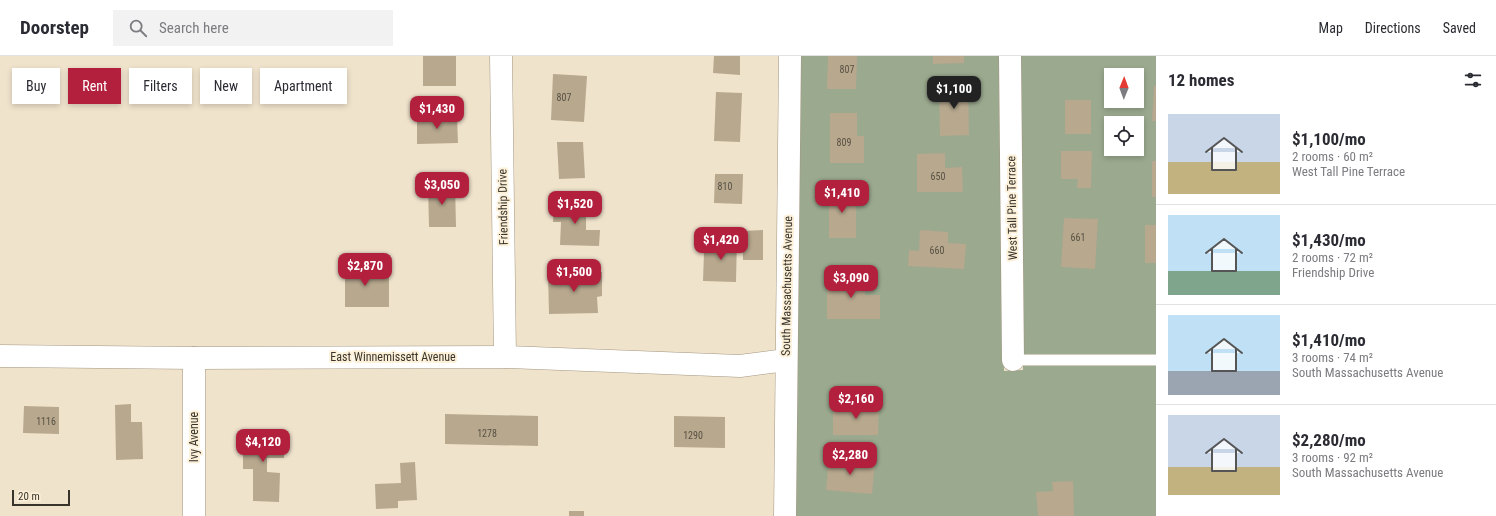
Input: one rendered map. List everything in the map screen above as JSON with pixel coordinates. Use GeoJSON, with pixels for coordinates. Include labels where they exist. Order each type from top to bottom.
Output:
{"type":"FeatureCollection","features":[{"type":"Feature","properties":{"kind":"street","name":"Friendship Drive"},"geometry":{"type":"LineString","coordinates":[[501,56],[505,357]]}},
{"type":"Feature","properties":{"kind":"street","name":"South Massachusetts Avenue"},"geometry":{"type":"LineString","coordinates":[[785,516],[790,56]]}},
{"type":"Feature","properties":{"kind":"street","name":"West Tall Pine Terrace"},"geometry":{"type":"LineString","coordinates":[[1010,56],[1013,360]]}},
{"type":"Feature","properties":{"kind":"street","name":"East Winnemissett Avenue"},"geometry":{"type":"LineString","coordinates":[[0,356],[194,358],[505,357],[740,366],[786,360]]}},
{"type":"Feature","properties":{"kind":"street","name":"Ivy Avenue"},"geometry":{"type":"LineString","coordinates":[[194,358],[194,516]]}},
{"type":"Feature","properties":{"kind":"lane"},"geometry":{"type":"LineString","coordinates":[[1013,360],[1156,360]]}},
{"type":"Feature","properties":{"kind":"green space"},"geometry":{"type":"Polygon","coordinates":[[[799,56],[1000,56],[1004,371],[1023,370],[1020,56],[1156,56],[1156,516],[795,516],[799,56]]]}},
{"type":"Feature","properties":{"kind":"building"},"geometry":{"type":"Polygon","coordinates":[[[423,56],[456,56],[456,86],[423,86],[423,56]]]}},
{"type":"Feature","properties":{"kind":"building"},"geometry":{"type":"Polygon","coordinates":[[[714,56],[740,56],[740,75],[713,73],[714,56]]]}},
{"type":"Feature","properties":{"kind":"building"},"geometry":{"type":"Polygon","coordinates":[[[828,56],[857,56],[856,89],[827,89],[828,56]]]}},
{"type":"Feature","properties":{"kind":"building"},"geometry":{"type":"Polygon","coordinates":[[[933,56],[964,56],[964,63],[933,64],[933,56]]]}},
{"type":"Feature","properties":{"kind":"building"},"geometry":{"type":"Polygon","coordinates":[[[553,74],[587,76],[584,122],[551,120],[553,74]]]}},
{"type":"Feature","properties":{"kind":"building"},"geometry":{"type":"Polygon","coordinates":[[[968,85],[969,135],[940,136],[939,86],[968,85]]]}},
{"type":"Feature","properties":{"kind":"building"},"geometry":{"type":"Polygon","coordinates":[[[1154,86],[1156,86],[1156,121],[1152,121],[1154,86]]]}},
{"type":"Feature","properties":{"kind":"building"},"geometry":{"type":"Polygon","coordinates":[[[716,92],[742,93],[740,142],[714,141],[716,92]]]}},
{"type":"Feature","properties":{"kind":"building"},"geometry":{"type":"Polygon","coordinates":[[[1065,100],[1091,100],[1091,134],[1065,134],[1065,100]]]}},
{"type":"Feature","properties":{"kind":"building"},"geometry":{"type":"Polygon","coordinates":[[[830,113],[857,113],[857,136],[864,136],[864,163],[830,163],[830,113]]]}},
{"type":"Feature","properties":{"kind":"building"},"geometry":{"type":"Polygon","coordinates":[[[417,117],[457,117],[458,143],[417,144],[417,117]]]}},
{"type":"Feature","properties":{"kind":"building"},"geometry":{"type":"Polygon","coordinates":[[[557,142],[583,142],[585,178],[559,179],[557,142]]]}},
{"type":"Feature","properties":{"kind":"building"},"geometry":{"type":"Polygon","coordinates":[[[1061,151],[1092,151],[1091,188],[1077,188],[1078,179],[1061,179],[1061,151]]]}},
{"type":"Feature","properties":{"kind":"building"},"geometry":{"type":"Polygon","coordinates":[[[945,153],[945,168],[962,167],[963,192],[917,192],[917,154],[945,153]]]}},
{"type":"Feature","properties":{"kind":"building"},"geometry":{"type":"Polygon","coordinates":[[[1152,161],[1156,161],[1156,197],[1152,197],[1152,161]]]}},
{"type":"Feature","properties":{"kind":"building"},"geometry":{"type":"Polygon","coordinates":[[[715,174],[743,174],[742,204],[714,203],[715,174]]]}},
{"type":"Feature","properties":{"kind":"building"},"geometry":{"type":"Polygon","coordinates":[[[455,184],[456,227],[429,227],[428,185],[455,184]]]}},
{"type":"Feature","properties":{"kind":"building"},"geometry":{"type":"Polygon","coordinates":[[[829,189],[856,189],[856,238],[829,238],[829,189]]]}},
{"type":"Feature","properties":{"kind":"building"},"geometry":{"type":"Polygon","coordinates":[[[554,203],[586,204],[586,230],[600,230],[599,246],[560,245],[561,222],[553,222],[554,203]]]}},
{"type":"Feature","properties":{"kind":"building"},"geometry":{"type":"Polygon","coordinates":[[[1064,218],[1098,219],[1095,269],[1061,267],[1064,218]]]}},
{"type":"Feature","properties":{"kind":"building"},"geometry":{"type":"Polygon","coordinates":[[[1145,225],[1156,225],[1156,263],[1145,263],[1145,225]]]}},
{"type":"Feature","properties":{"kind":"building"},"geometry":{"type":"Polygon","coordinates":[[[763,230],[763,260],[743,260],[742,231],[763,230]]]}},
{"type":"Feature","properties":{"kind":"building"},"geometry":{"type":"Polygon","coordinates":[[[920,230],[948,232],[948,243],[966,244],[964,269],[908,266],[909,250],[919,251],[920,230]]]}},
{"type":"Feature","properties":{"kind":"building"},"geometry":{"type":"Polygon","coordinates":[[[712,237],[737,238],[736,282],[703,281],[704,253],[712,253],[712,237]]]}},
{"type":"Feature","properties":{"kind":"building"},"geometry":{"type":"Polygon","coordinates":[[[345,261],[365,261],[365,274],[389,273],[389,307],[345,307],[345,261]]]}},
{"type":"Feature","properties":{"kind":"building"},"geometry":{"type":"Polygon","coordinates":[[[602,272],[602,296],[597,297],[598,313],[549,314],[548,274],[602,272]]]}},
{"type":"Feature","properties":{"kind":"building"},"geometry":{"type":"Polygon","coordinates":[[[827,275],[865,275],[865,295],[880,295],[880,319],[827,319],[827,275]]]}},
{"type":"Feature","properties":{"kind":"building"},"geometry":{"type":"Polygon","coordinates":[[[131,404],[131,422],[142,422],[143,459],[116,460],[115,405],[131,404]]]}},
{"type":"Feature","properties":{"kind":"building"},"geometry":{"type":"Polygon","coordinates":[[[24,406],[59,407],[59,434],[23,433],[24,406]]]}},
{"type":"Feature","properties":{"kind":"building"},"geometry":{"type":"Polygon","coordinates":[[[833,406],[879,406],[878,435],[833,435],[833,406]]]}},
{"type":"Feature","properties":{"kind":"building"},"geometry":{"type":"Polygon","coordinates":[[[445,414],[538,416],[538,446],[445,444],[445,414]]]}},
{"type":"Feature","properties":{"kind":"building"},"geometry":{"type":"Polygon","coordinates":[[[674,416],[725,417],[725,448],[674,447],[674,416]]]}},
{"type":"Feature","properties":{"kind":"building"},"geometry":{"type":"Polygon","coordinates":[[[243,431],[285,433],[284,458],[267,458],[267,472],[280,473],[279,502],[253,501],[253,469],[243,469],[243,431]]]}},
{"type":"Feature","properties":{"kind":"building"},"geometry":{"type":"Polygon","coordinates":[[[829,457],[875,461],[872,494],[826,490],[829,457]]]}},
{"type":"Feature","properties":{"kind":"building"},"geometry":{"type":"Polygon","coordinates":[[[415,462],[417,500],[398,501],[398,508],[376,509],[375,484],[401,483],[400,463],[415,462]]]}},
{"type":"Feature","properties":{"kind":"building"},"geometry":{"type":"Polygon","coordinates":[[[1073,481],[1074,516],[1038,516],[1036,492],[1053,491],[1052,482],[1073,481]]]}},
{"type":"Feature","properties":{"kind":"building"},"geometry":{"type":"Polygon","coordinates":[[[569,511],[584,511],[584,516],[569,516],[569,511]]]}}]}
